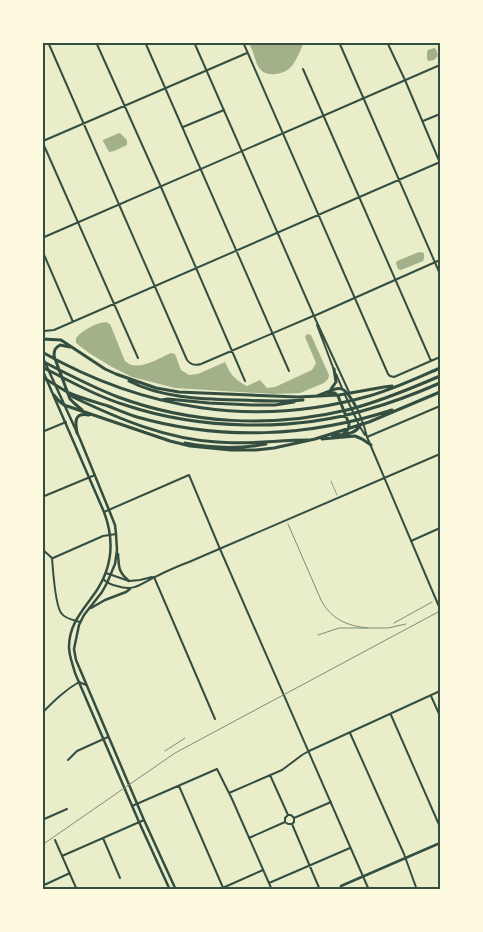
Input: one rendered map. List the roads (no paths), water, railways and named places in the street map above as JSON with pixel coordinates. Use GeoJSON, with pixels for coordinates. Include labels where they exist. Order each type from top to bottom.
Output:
{"type":"FeatureCollection","features":[{"type":"Feature","properties":{"kind":"highway"},"geometry":{"type":"LineString","coordinates":[[42,340],[61,340],[106,369],[134,384],[150,389],[210,400],[303,400]]}},
{"type":"Feature","properties":{"kind":"highway"},"geometry":{"type":"LineString","coordinates":[[71,347],[60,346],[56,348],[54,356],[70,399],[80,408],[90,413]]}},
{"type":"Feature","properties":{"kind":"highway"},"geometry":{"type":"LineString","coordinates":[[42,354],[100,381],[158,400],[200,408],[249,412],[294,410],[325,406],[398,386],[440,368]]}},
{"type":"Feature","properties":{"kind":"highway"},"geometry":{"type":"LineString","coordinates":[[42,361],[96,388],[162,410],[199,417],[242,421],[304,417],[362,406],[398,394],[440,376]]}},
{"type":"Feature","properties":{"kind":"highway"},"geometry":{"type":"LineString","coordinates":[[42,368],[96,394],[127,406],[184,419],[224,424],[299,423],[332,418],[364,411],[440,383]]}},
{"type":"Feature","properties":{"kind":"highway"},"geometry":{"type":"LineString","coordinates":[[330,390],[336,382],[334,369]]}},
{"type":"Feature","properties":{"kind":"highway"},"geometry":{"type":"LineString","coordinates":[[116,374],[156,388],[179,392],[326,397],[398,386]]}},
{"type":"Feature","properties":{"kind":"highway"},"geometry":{"type":"LineString","coordinates":[[42,377],[69,393],[136,416],[170,425],[205,431],[237,433],[302,431],[368,418],[416,402]]}},
{"type":"Feature","properties":{"kind":"highway"},"geometry":{"type":"LineString","coordinates":[[322,394],[330,390],[342,388],[348,392],[356,405]]}},
{"type":"Feature","properties":{"kind":"highway"},"geometry":{"type":"LineString","coordinates":[[158,400],[266,405],[289,404],[333,392],[339,399],[349,424],[347,432],[343,434]]}},
{"type":"Feature","properties":{"kind":"highway"},"geometry":{"type":"LineString","coordinates":[[77,433],[75,421],[77,417],[82,414],[88,414],[190,446],[231,450],[264,450],[294,445],[369,422],[440,392]]}},
{"type":"Feature","properties":{"kind":"highway"},"geometry":{"type":"LineString","coordinates":[[69,393],[73,397],[123,420],[149,429],[190,439],[217,442],[278,442]]}},
{"type":"Feature","properties":{"kind":"highway"},"geometry":{"type":"LineString","coordinates":[[54,395],[64,405],[111,421]]}},
{"type":"Feature","properties":{"kind":"highway"},"geometry":{"type":"LineString","coordinates":[[165,438],[195,444],[230,447],[252,446],[350,434],[360,427],[361,419]]}},
{"type":"Feature","properties":{"kind":"highway"},"geometry":{"type":"LineString","coordinates":[[296,440],[355,436],[370,445]]}},
{"type":"Feature","properties":{"kind":"main road"},"geometry":{"type":"LineString","coordinates":[[42,45],[48,43]]}},
{"type":"Feature","properties":{"kind":"main road"},"geometry":{"type":"LineString","coordinates":[[42,354],[115,525],[120,572],[129,581]]}},
{"type":"Feature","properties":{"kind":"main road"},"geometry":{"type":"LineString","coordinates":[[42,368],[104,512],[108,523],[112,550],[103,579],[76,620],[70,636],[70,658],[103,739],[170,890]]}},
{"type":"Feature","properties":{"kind":"main road"},"geometry":{"type":"LineString","coordinates":[[117,550],[111,575],[107,583],[80,622],[74,649],[86,686],[176,890]]}},
{"type":"Feature","properties":{"kind":"main road"},"geometry":{"type":"LineString","coordinates":[[87,610],[130,589]]}},
{"type":"Feature","properties":{"kind":"main road"},"geometry":{"type":"LineString","coordinates":[[335,889],[440,843]]}},
{"type":"Feature","properties":{"kind":"main road"},"geometry":{"type":"LineString","coordinates":[[161,870],[166,868]]}},
{"type":"Feature","properties":{"kind":"street"},"geometry":{"type":"LineString","coordinates":[[96,42],[245,381]]}},
{"type":"Feature","properties":{"kind":"street"},"geometry":{"type":"LineString","coordinates":[[145,42],[289,371]]}},
{"type":"Feature","properties":{"kind":"street"},"geometry":{"type":"LineString","coordinates":[[194,42],[314,316],[356,405],[370,445],[440,609]]}},
{"type":"Feature","properties":{"kind":"street"},"geometry":{"type":"LineString","coordinates":[[243,42],[388,374],[392,377],[440,357]]}},
{"type":"Feature","properties":{"kind":"street"},"geometry":{"type":"LineString","coordinates":[[339,42],[440,274]]}},
{"type":"Feature","properties":{"kind":"street"},"geometry":{"type":"LineString","coordinates":[[44,331],[52,331],[440,162],[387,42]]}},
{"type":"Feature","properties":{"kind":"street"},"geometry":{"type":"LineString","coordinates":[[48,43],[189,363],[201,364],[440,260]]}},
{"type":"Feature","properties":{"kind":"street"},"geometry":{"type":"LineString","coordinates":[[138,358],[42,141],[247,53]]}},
{"type":"Feature","properties":{"kind":"street"},"geometry":{"type":"LineString","coordinates":[[42,238],[440,65]]}},
{"type":"Feature","properties":{"kind":"street"},"geometry":{"type":"LineString","coordinates":[[303,69],[430,361]]}},
{"type":"Feature","properties":{"kind":"street"},"geometry":{"type":"LineString","coordinates":[[183,128],[224,110]]}},
{"type":"Feature","properties":{"kind":"street"},"geometry":{"type":"LineString","coordinates":[[423,121],[440,114]]}},
{"type":"Feature","properties":{"kind":"street"},"geometry":{"type":"LineString","coordinates":[[42,250],[73,322]]}},
{"type":"Feature","properties":{"kind":"street"},"geometry":{"type":"LineString","coordinates":[[314,316],[342,388],[360,427],[367,437]]}},
{"type":"Feature","properties":{"kind":"street"},"geometry":{"type":"LineString","coordinates":[[367,437],[440,406]]}},
{"type":"Feature","properties":{"kind":"street"},"geometry":{"type":"LineString","coordinates":[[42,432],[66,422]]}},
{"type":"Feature","properties":{"kind":"street"},"geometry":{"type":"LineString","coordinates":[[103,579],[107,583],[120,587],[130,589],[138,587],[154,577],[440,454]]}},
{"type":"Feature","properties":{"kind":"street"},"geometry":{"type":"LineString","coordinates":[[42,497],[95,475]]}},
{"type":"Feature","properties":{"kind":"street"},"geometry":{"type":"LineString","coordinates":[[104,512],[189,476],[369,890]]}},
{"type":"Feature","properties":{"kind":"street"},"geometry":{"type":"LineString","coordinates":[[411,541],[440,528]]}},
{"type":"Feature","properties":{"kind":"street"},"geometry":{"type":"LineString","coordinates":[[52,558],[103,536],[116,534]]}},
{"type":"Feature","properties":{"kind":"street"},"geometry":{"type":"LineString","coordinates":[[42,550],[52,558],[58,608],[63,616],[80,622]]}},
{"type":"Feature","properties":{"kind":"street"},"geometry":{"type":"LineString","coordinates":[[106,573],[129,581],[154,577]]}},
{"type":"Feature","properties":{"kind":"street"},"geometry":{"type":"LineString","coordinates":[[154,577],[215,719]]}},
{"type":"Feature","properties":{"kind":"street"},"geometry":{"type":"LineString","coordinates":[[129,581],[130,589]]}},
{"type":"Feature","properties":{"kind":"street"},"geometry":{"type":"LineString","coordinates":[[42,713],[79,682],[86,686]]}},
{"type":"Feature","properties":{"kind":"street"},"geometry":{"type":"LineString","coordinates":[[229,793],[288,767],[309,751],[440,691]]}},
{"type":"Feature","properties":{"kind":"street"},"geometry":{"type":"LineString","coordinates":[[431,695],[440,716]]}},
{"type":"Feature","properties":{"kind":"street"},"geometry":{"type":"LineString","coordinates":[[391,714],[440,827]]}},
{"type":"Feature","properties":{"kind":"street"},"geometry":{"type":"LineString","coordinates":[[350,733],[417,890]]}},
{"type":"Feature","properties":{"kind":"street"},"geometry":{"type":"LineString","coordinates":[[68,760],[77,751],[108,737]]}},
{"type":"Feature","properties":{"kind":"street"},"geometry":{"type":"LineString","coordinates":[[132,806],[217,769],[272,890]]}},
{"type":"Feature","properties":{"kind":"street"},"geometry":{"type":"LineString","coordinates":[[270,775],[288,815],[294,818]]}},
{"type":"Feature","properties":{"kind":"street"},"geometry":{"type":"LineString","coordinates":[[179,785],[224,888]]}},
{"type":"Feature","properties":{"kind":"street"},"geometry":{"type":"LineString","coordinates":[[320,890],[292,824],[294,818],[331,802]]}},
{"type":"Feature","properties":{"kind":"street"},"geometry":{"type":"LineString","coordinates":[[42,820],[68,809]]}},
{"type":"Feature","properties":{"kind":"street"},"geometry":{"type":"LineString","coordinates":[[285,822],[285,818],[288,815]]}},
{"type":"Feature","properties":{"kind":"street"},"geometry":{"type":"LineString","coordinates":[[62,856],[144,820]]}},
{"type":"Feature","properties":{"kind":"street"},"geometry":{"type":"LineString","coordinates":[[249,838],[285,822],[292,824]]}},
{"type":"Feature","properties":{"kind":"street"},"geometry":{"type":"LineString","coordinates":[[103,838],[120,878]]}},
{"type":"Feature","properties":{"kind":"street"},"geometry":{"type":"LineString","coordinates":[[55,840],[76,890]]}},
{"type":"Feature","properties":{"kind":"street"},"geometry":{"type":"LineString","coordinates":[[269,883],[350,848]]}},
{"type":"Feature","properties":{"kind":"street"},"geometry":{"type":"LineString","coordinates":[[218,890],[263,870]]}},
{"type":"Feature","properties":{"kind":"street"},"geometry":{"type":"LineString","coordinates":[[42,886],[70,874]]}},
{"type":"Feature","properties":{"kind":"lane"},"geometry":{"type":"LineString","coordinates":[[331,481],[338,498]]}},
{"type":"Feature","properties":{"kind":"railway"},"geometry":{"type":"LineString","coordinates":[[288,524],[325,607],[340,620],[368,628]]}},
{"type":"Feature","properties":{"kind":"railway"},"geometry":{"type":"LineString","coordinates":[[394,623],[432,602]]}},
{"type":"Feature","properties":{"kind":"railway"},"geometry":{"type":"LineString","coordinates":[[42,845],[175,753],[440,611]]}},
{"type":"Feature","properties":{"kind":"railway"},"geometry":{"type":"LineString","coordinates":[[318,635],[339,628],[388,628],[406,624]]}},
{"type":"Feature","properties":{"kind":"railway"},"geometry":{"type":"LineString","coordinates":[[165,751],[185,738]]}}]}
